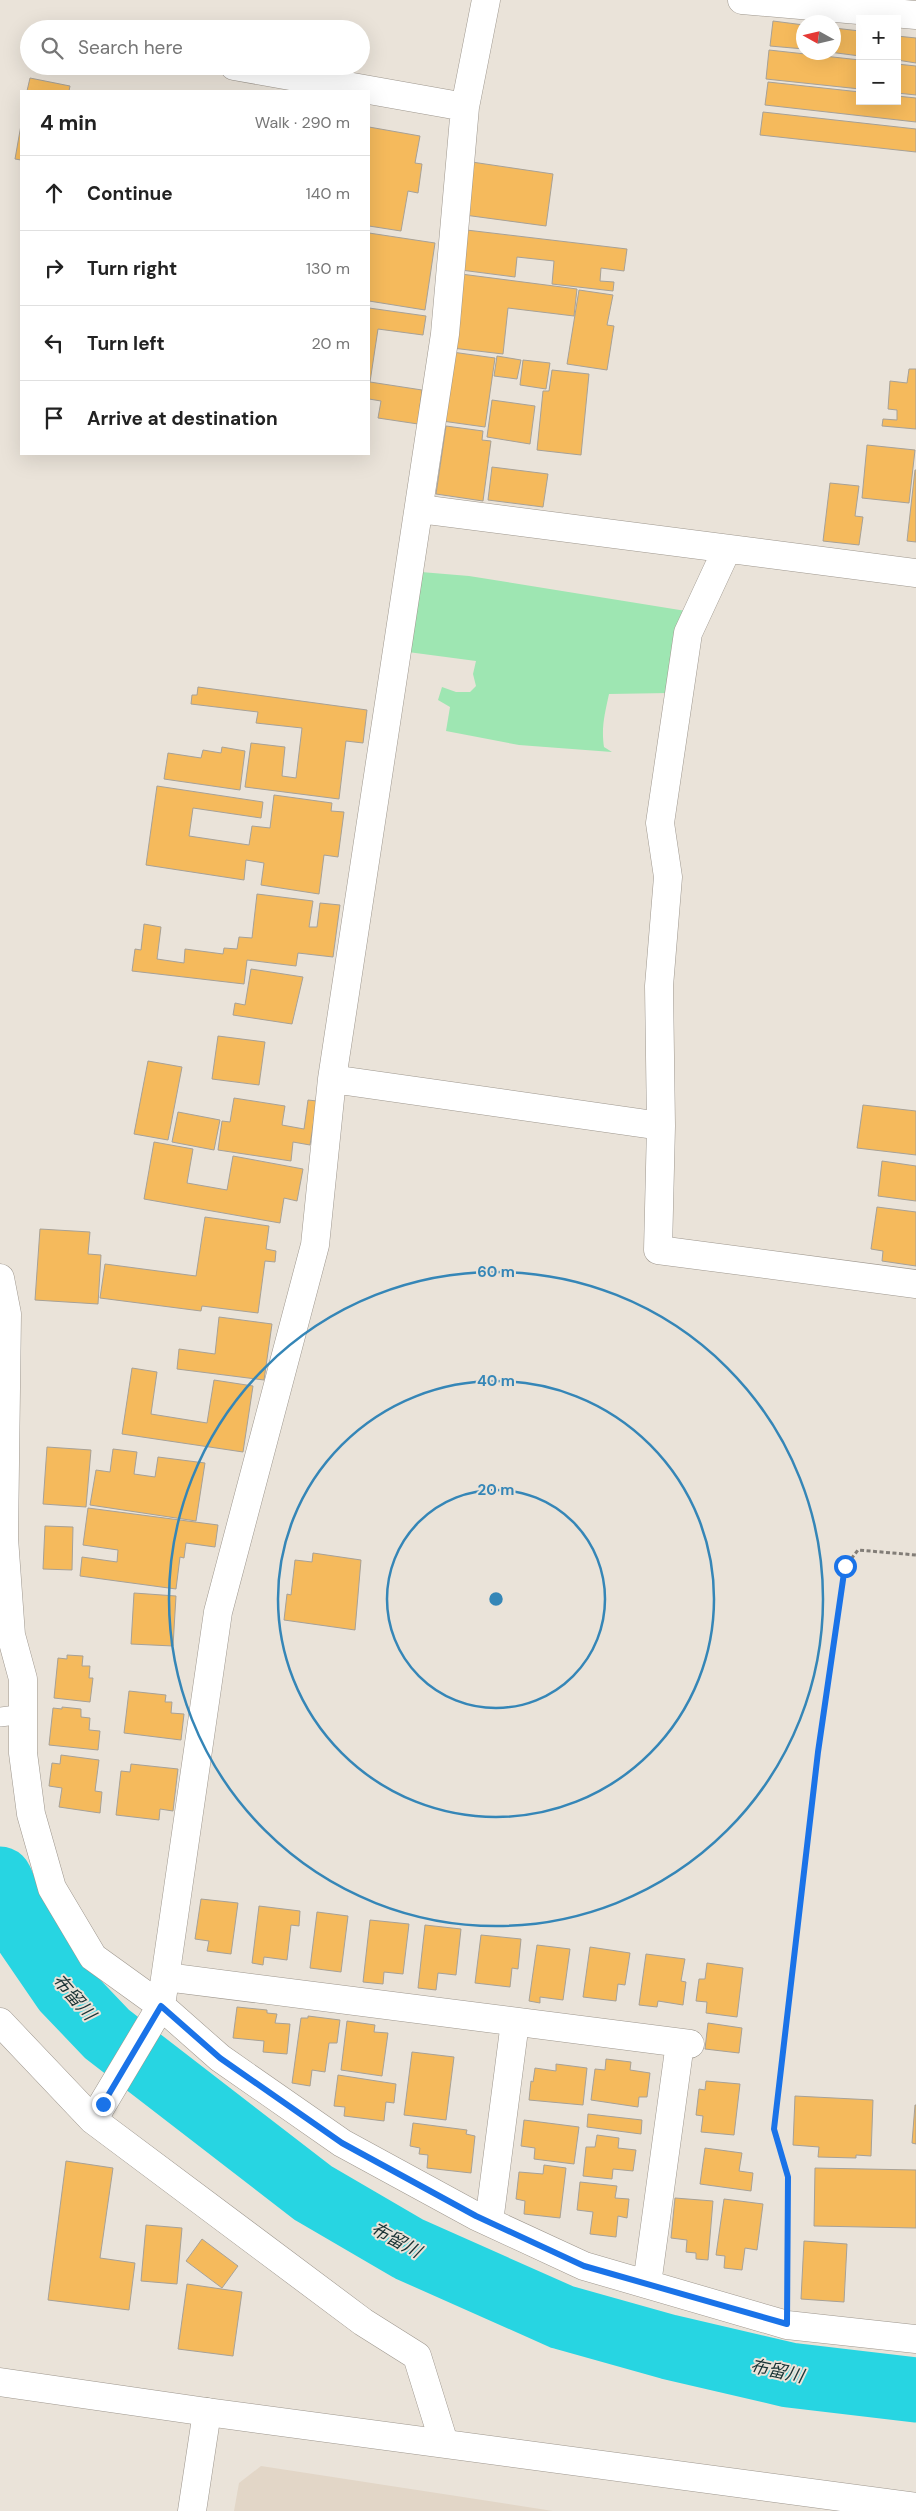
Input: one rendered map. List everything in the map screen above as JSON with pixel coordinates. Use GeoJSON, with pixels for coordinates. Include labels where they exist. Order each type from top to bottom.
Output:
{"type":"FeatureCollection","features":[{"type":"Feature","properties":{"kind":"street"},"geometry":{"type":"LineString","coordinates":[[98,2112],[157,2013],[166,1977],[218,1612],[315,1246],[332,1079],[420,509],[445,334],[465,107],[486,0]]}},
{"type":"Feature","properties":{"kind":"street"},"geometry":{"type":"LineString","coordinates":[[742,0],[916,15]]}},
{"type":"Feature","properties":{"kind":"street"},"geometry":{"type":"LineString","coordinates":[[285,75],[369,90]]}},
{"type":"Feature","properties":{"kind":"street"},"geometry":{"type":"LineString","coordinates":[[370,90],[465,107]]}},
{"type":"Feature","properties":{"kind":"street"},"geometry":{"type":"LineString","coordinates":[[420,509],[916,574]]}},
{"type":"Feature","properties":{"kind":"street"},"geometry":{"type":"LineString","coordinates":[[727,549],[688,633],[660,823],[668,877],[659,986],[661,1126],[658,1250],[916,1284]]}},
{"type":"Feature","properties":{"kind":"street"},"geometry":{"type":"LineString","coordinates":[[332,1079],[661,1126]]}},
{"type":"Feature","properties":{"kind":"street"},"geometry":{"type":"LineString","coordinates":[[0,1278],[7,1314],[4,1538],[11,1635],[23,1680],[13,1715],[23,1753],[31,1814],[52,1888],[93,1957],[157,2013],[342,2143],[489,2222],[584,2266],[787,2324],[916,2339]]}},
{"type":"Feature","properties":{"kind":"street"},"geometry":{"type":"LineString","coordinates":[[166,1977],[685,2043],[647,2284]]}},
{"type":"Feature","properties":{"kind":"street"},"geometry":{"type":"LineString","coordinates":[[0,2022],[98,2112],[363,2322],[417,2356],[444,2443]]}},
{"type":"Feature","properties":{"kind":"street"},"geometry":{"type":"LineString","coordinates":[[489,2222],[515,2022]]}},
{"type":"Feature","properties":{"kind":"street"},"geometry":{"type":"LineString","coordinates":[[0,2382],[207,2412],[916,2507]]}},
{"type":"Feature","properties":{"kind":"street"},"geometry":{"type":"LineString","coordinates":[[192,2511],[207,2412]]}},
{"type":"Feature","properties":{"kind":"path"},"geometry":{"type":"LineString","coordinates":[[787,2324],[788,2177],[774,2129],[818,1752],[845,1566],[858,1550],[916,1555]]}},
{"type":"Feature","properties":{"kind":"shaded area"},"geometry":{"type":"Polygon","coordinates":[[[261,2466],[553,2511],[234,2511],[239,2483],[261,2466]]]}},
{"type":"Feature","properties":{"kind":"green space"},"geometry":{"type":"Polygon","coordinates":[[[421,572],[469,576],[686,611],[669,693],[609,694],[604,720],[603,740],[604,747],[612,752],[519,745],[446,731],[450,707],[438,700],[442,687],[456,692],[470,692],[476,686],[473,674],[476,661],[408,652],[421,572]]]}},
{"type":"Feature","properties":{"kind":"building"},"geometry":{"type":"Polygon","coordinates":[[[773,21],[796,24],[796,48],[770,46],[773,21]]]}},
{"type":"Feature","properties":{"kind":"building"},"geometry":{"type":"Polygon","coordinates":[[[841,29],[856,31],[856,55],[841,54],[841,29]]]}},
{"type":"Feature","properties":{"kind":"building"},"geometry":{"type":"Polygon","coordinates":[[[901,36],[916,38],[916,63],[901,61],[901,36]]]}},
{"type":"Feature","properties":{"kind":"building"},"geometry":{"type":"Polygon","coordinates":[[[769,50],[796,53],[796,60],[841,60],[841,58],[856,60],[856,89],[766,79],[769,50]]]}},
{"type":"Feature","properties":{"kind":"building"},"geometry":{"type":"Polygon","coordinates":[[[901,64],[916,66],[916,95],[901,93],[901,64]]]}},
{"type":"Feature","properties":{"kind":"building"},"geometry":{"type":"Polygon","coordinates":[[[30,78],[70,86],[69,90],[27,90],[30,78]]]}},
{"type":"Feature","properties":{"kind":"building"},"geometry":{"type":"Polygon","coordinates":[[[768,82],[856,92],[856,105],[901,105],[901,96],[916,98],[916,122],[765,105],[768,82]]]}},
{"type":"Feature","properties":{"kind":"building"},"geometry":{"type":"Polygon","coordinates":[[[763,112],[916,129],[916,152],[760,135],[763,112]]]}},
{"type":"Feature","properties":{"kind":"building"},"geometry":{"type":"Polygon","coordinates":[[[370,127],[420,136],[415,163],[422,164],[418,193],[408,191],[401,231],[370,226],[370,127]]]}},
{"type":"Feature","properties":{"kind":"building"},"geometry":{"type":"Polygon","coordinates":[[[20,131],[20,160],[15,159],[20,131]]]}},
{"type":"Feature","properties":{"kind":"building"},"geometry":{"type":"Polygon","coordinates":[[[465,161],[553,174],[546,226],[457,214],[465,161]]]}},
{"type":"Feature","properties":{"kind":"building"},"geometry":{"type":"Polygon","coordinates":[[[458,229],[627,249],[624,271],[601,268],[600,281],[614,282],[613,291],[552,284],[554,261],[517,257],[515,277],[453,269],[458,229]]]}},
{"type":"Feature","properties":{"kind":"building"},"geometry":{"type":"Polygon","coordinates":[[[370,233],[435,243],[425,310],[370,301],[370,233]]]}},
{"type":"Feature","properties":{"kind":"building"},"geometry":{"type":"Polygon","coordinates":[[[461,274],[577,289],[574,316],[508,308],[503,354],[452,348],[461,274]]]}},
{"type":"Feature","properties":{"kind":"building"},"geometry":{"type":"Polygon","coordinates":[[[579,290],[613,295],[607,325],[614,326],[607,370],[567,364],[579,290]]]}},
{"type":"Feature","properties":{"kind":"building"},"geometry":{"type":"Polygon","coordinates":[[[370,308],[426,316],[423,335],[378,329],[370,382],[370,308]]]}},
{"type":"Feature","properties":{"kind":"building"},"geometry":{"type":"Polygon","coordinates":[[[452,352],[495,358],[485,427],[442,421],[452,352]]]}},
{"type":"Feature","properties":{"kind":"building"},"geometry":{"type":"Polygon","coordinates":[[[497,356],[521,360],[517,379],[494,376],[497,356]]]}},
{"type":"Feature","properties":{"kind":"building"},"geometry":{"type":"Polygon","coordinates":[[[523,360],[550,363],[546,389],[520,385],[523,360]]]}},
{"type":"Feature","properties":{"kind":"building"},"geometry":{"type":"Polygon","coordinates":[[[909,369],[916,369],[916,429],[882,426],[883,419],[897,420],[897,410],[888,409],[890,381],[907,383],[909,369]]]}},
{"type":"Feature","properties":{"kind":"building"},"geometry":{"type":"Polygon","coordinates":[[[552,370],[589,374],[581,455],[537,450],[543,391],[549,391],[552,370]]]}},
{"type":"Feature","properties":{"kind":"building"},"geometry":{"type":"Polygon","coordinates":[[[370,382],[422,390],[418,424],[378,418],[381,401],[370,399],[370,382]]]}},
{"type":"Feature","properties":{"kind":"building"},"geometry":{"type":"Polygon","coordinates":[[[492,400],[535,406],[530,444],[487,437],[492,400]]]}},
{"type":"Feature","properties":{"kind":"building"},"geometry":{"type":"Polygon","coordinates":[[[446,426],[483,431],[482,440],[491,441],[483,501],[436,494],[446,426]]]}},
{"type":"Feature","properties":{"kind":"building"},"geometry":{"type":"Polygon","coordinates":[[[867,445],[915,450],[909,503],[862,498],[867,445]]]}},
{"type":"Feature","properties":{"kind":"building"},"geometry":{"type":"Polygon","coordinates":[[[492,467],[548,474],[543,507],[488,500],[492,467]]]}},
{"type":"Feature","properties":{"kind":"building"},"geometry":{"type":"Polygon","coordinates":[[[916,470],[916,542],[907,541],[916,470]]]}},
{"type":"Feature","properties":{"kind":"building"},"geometry":{"type":"Polygon","coordinates":[[[830,483],[859,486],[855,516],[863,517],[859,545],[823,541],[830,483]]]}},
{"type":"Feature","properties":{"kind":"building"},"geometry":{"type":"Polygon","coordinates":[[[198,687],[367,710],[363,743],[346,741],[339,799],[245,787],[251,743],[285,747],[282,776],[296,778],[302,728],[256,723],[258,712],[191,704],[192,695],[197,695],[198,687]]]}},
{"type":"Feature","properties":{"kind":"building"},"geometry":{"type":"Polygon","coordinates":[[[222,747],[245,751],[240,790],[164,779],[168,753],[201,758],[203,750],[221,753],[222,747]]]}},
{"type":"Feature","properties":{"kind":"building"},"geometry":{"type":"Polygon","coordinates":[[[157,786],[263,802],[261,818],[193,808],[189,836],[249,845],[252,826],[270,828],[274,795],[332,803],[331,811],[344,812],[338,857],[324,855],[319,894],[261,885],[264,863],[246,860],[244,880],[146,865],[157,786]]]}},
{"type":"Feature","properties":{"kind":"building"},"geometry":{"type":"Polygon","coordinates":[[[257,894],[313,901],[309,927],[317,927],[320,903],[340,905],[333,957],[298,953],[296,966],[247,960],[244,984],[132,971],[135,949],[141,950],[144,924],[161,927],[157,959],[184,963],[185,949],[223,954],[224,948],[237,949],[239,937],[252,938],[257,894]]]}},
{"type":"Feature","properties":{"kind":"building"},"geometry":{"type":"Polygon","coordinates":[[[251,969],[303,977],[292,1024],[233,1015],[235,1003],[245,1005],[251,969]]]}},
{"type":"Feature","properties":{"kind":"building"},"geometry":{"type":"Polygon","coordinates":[[[218,1036],[265,1042],[259,1085],[212,1079],[218,1036]]]}},
{"type":"Feature","properties":{"kind":"building"},"geometry":{"type":"Polygon","coordinates":[[[148,1061],[182,1067],[168,1140],[134,1134],[148,1061]]]}},
{"type":"Feature","properties":{"kind":"building"},"geometry":{"type":"Polygon","coordinates":[[[234,1098],[285,1106],[282,1125],[304,1129],[308,1100],[317,1101],[310,1145],[293,1142],[291,1161],[218,1150],[222,1121],[230,1122],[234,1098]]]}},
{"type":"Feature","properties":{"kind":"building"},"geometry":{"type":"Polygon","coordinates":[[[863,1105],[916,1111],[916,1155],[857,1148],[863,1105]]]}},
{"type":"Feature","properties":{"kind":"building"},"geometry":{"type":"Polygon","coordinates":[[[178,1112],[220,1120],[214,1150],[172,1142],[178,1112]]]}},
{"type":"Feature","properties":{"kind":"building"},"geometry":{"type":"Polygon","coordinates":[[[154,1142],[193,1149],[187,1183],[227,1190],[233,1156],[303,1169],[297,1201],[284,1198],[280,1223],[144,1199],[154,1142]]]}},
{"type":"Feature","properties":{"kind":"building"},"geometry":{"type":"Polygon","coordinates":[[[882,1161],[916,1166],[916,1201],[878,1196],[882,1161]]]}},
{"type":"Feature","properties":{"kind":"building"},"geometry":{"type":"Polygon","coordinates":[[[877,1207],[916,1212],[916,1266],[882,1261],[883,1251],[871,1249],[877,1207]]]}},
{"type":"Feature","properties":{"kind":"building"},"geometry":{"type":"Polygon","coordinates":[[[205,1217],[269,1226],[266,1249],[276,1251],[275,1262],[265,1261],[258,1313],[202,1306],[201,1311],[100,1298],[105,1264],[196,1276],[205,1217]]]}},
{"type":"Feature","properties":{"kind":"building"},"geometry":{"type":"Polygon","coordinates":[[[40,1229],[90,1232],[88,1254],[101,1255],[98,1304],[35,1300],[40,1229]]]}},
{"type":"Feature","properties":{"kind":"building"},"geometry":{"type":"Polygon","coordinates":[[[219,1317],[272,1324],[264,1380],[177,1369],[179,1349],[215,1354],[219,1317]]]}},
{"type":"Feature","properties":{"kind":"building"},"geometry":{"type":"Polygon","coordinates":[[[132,1368],[157,1372],[151,1414],[207,1423],[214,1380],[253,1386],[243,1452],[122,1434],[132,1368]]]}},
{"type":"Feature","properties":{"kind":"building"},"geometry":{"type":"Polygon","coordinates":[[[47,1447],[91,1450],[86,1507],[43,1504],[47,1447]]]}},
{"type":"Feature","properties":{"kind":"building"},"geometry":{"type":"Polygon","coordinates":[[[113,1449],[137,1452],[134,1474],[155,1477],[158,1457],[205,1463],[196,1521],[90,1505],[96,1470],[110,1472],[113,1449]]]}},
{"type":"Feature","properties":{"kind":"building"},"geometry":{"type":"Polygon","coordinates":[[[88,1508],[218,1525],[215,1547],[186,1543],[184,1558],[180,1557],[176,1589],[80,1576],[82,1557],[117,1562],[118,1550],[83,1545],[88,1508]]]}},
{"type":"Feature","properties":{"kind":"building"},"geometry":{"type":"Polygon","coordinates":[[[45,1526],[73,1527],[72,1570],[43,1569],[45,1526]]]}},
{"type":"Feature","properties":{"kind":"building"},"geometry":{"type":"Polygon","coordinates":[[[313,1553],[361,1560],[355,1630],[284,1620],[287,1594],[291,1595],[295,1560],[312,1562],[313,1553]]]}},
{"type":"Feature","properties":{"kind":"building"},"geometry":{"type":"Polygon","coordinates":[[[134,1593],[176,1596],[173,1646],[131,1644],[134,1593]]]}},
{"type":"Feature","properties":{"kind":"building"},"geometry":{"type":"Polygon","coordinates":[[[67,1655],[83,1656],[82,1666],[90,1666],[89,1678],[93,1678],[90,1702],[54,1698],[58,1658],[67,1659],[67,1655]]]}},
{"type":"Feature","properties":{"kind":"building"},"geometry":{"type":"Polygon","coordinates":[[[129,1691],[166,1695],[165,1702],[172,1702],[171,1713],[184,1714],[181,1740],[124,1733],[129,1691]]]}},
{"type":"Feature","properties":{"kind":"building"},"geometry":{"type":"Polygon","coordinates":[[[62,1707],[81,1709],[81,1717],[90,1718],[89,1730],[100,1731],[98,1750],[49,1745],[53,1708],[62,1709],[62,1707]]]}},
{"type":"Feature","properties":{"kind":"building"},"geometry":{"type":"Polygon","coordinates":[[[61,1755],[99,1760],[95,1791],[102,1792],[100,1813],[59,1807],[62,1788],[49,1786],[52,1763],[60,1764],[61,1755]]]}},
{"type":"Feature","properties":{"kind":"building"},"geometry":{"type":"Polygon","coordinates":[[[131,1764],[178,1769],[173,1811],[160,1809],[159,1820],[116,1815],[121,1771],[130,1772],[131,1764]]]}},
{"type":"Feature","properties":{"kind":"building"},"geometry":{"type":"Polygon","coordinates":[[[201,1899],[238,1903],[231,1954],[207,1951],[209,1941],[195,1939],[201,1899]]]}},
{"type":"Feature","properties":{"kind":"building"},"geometry":{"type":"Polygon","coordinates":[[[259,1906],[300,1911],[299,1926],[291,1925],[287,1960],[264,1957],[263,1965],[252,1963],[259,1906]]]}},
{"type":"Feature","properties":{"kind":"building"},"geometry":{"type":"Polygon","coordinates":[[[317,1912],[348,1916],[341,1972],[310,1968],[317,1912]]]}},
{"type":"Feature","properties":{"kind":"building"},"geometry":{"type":"Polygon","coordinates":[[[370,1920],[409,1924],[403,1974],[384,1972],[383,1984],[363,1982],[370,1920]]]}},
{"type":"Feature","properties":{"kind":"building"},"geometry":{"type":"Polygon","coordinates":[[[425,1925],[461,1929],[456,1975],[438,1973],[436,1990],[418,1988],[425,1925]]]}},
{"type":"Feature","properties":{"kind":"building"},"geometry":{"type":"Polygon","coordinates":[[[481,1935],[521,1939],[518,1969],[512,1968],[510,1987],[475,1983],[481,1935]]]}},
{"type":"Feature","properties":{"kind":"building"},"geometry":{"type":"Polygon","coordinates":[[[537,1945],[570,1949],[563,2000],[540,1997],[540,2003],[529,2001],[537,1945]]]}},
{"type":"Feature","properties":{"kind":"building"},"geometry":{"type":"Polygon","coordinates":[[[590,1947],[630,1953],[625,1985],[618,1984],[616,2001],[583,1997],[590,1947]]]}},
{"type":"Feature","properties":{"kind":"building"},"geometry":{"type":"Polygon","coordinates":[[[646,1954],[685,1959],[681,1981],[686,1982],[683,2005],[658,2001],[657,2007],[639,2005],[646,1954]]]}},
{"type":"Feature","properties":{"kind":"building"},"geometry":{"type":"Polygon","coordinates":[[[707,1963],[743,1968],[737,2017],[706,2013],[707,2002],[696,2001],[699,1979],[705,1979],[707,1963]]]}},
{"type":"Feature","properties":{"kind":"building"},"geometry":{"type":"Polygon","coordinates":[[[237,2007],[267,2010],[267,2013],[277,2014],[275,2023],[290,2024],[287,2054],[263,2052],[264,2041],[233,2038],[237,2007]]]}},
{"type":"Feature","properties":{"kind":"building"},"geometry":{"type":"Polygon","coordinates":[[[308,2016],[340,2020],[337,2043],[329,2043],[325,2072],[312,2070],[310,2086],[292,2083],[301,2018],[308,2018],[308,2016]]]}},
{"type":"Feature","properties":{"kind":"building"},"geometry":{"type":"Polygon","coordinates":[[[347,2021],[375,2025],[374,2032],[388,2033],[382,2076],[341,2070],[347,2021]]]}},
{"type":"Feature","properties":{"kind":"building"},"geometry":{"type":"Polygon","coordinates":[[[708,2023],[742,2028],[739,2053],[705,2049],[708,2023]]]}},
{"type":"Feature","properties":{"kind":"building"},"geometry":{"type":"Polygon","coordinates":[[[412,2052],[454,2057],[446,2120],[404,2115],[412,2052]]]}},
{"type":"Feature","properties":{"kind":"building"},"geometry":{"type":"Polygon","coordinates":[[[606,2059],[631,2062],[630,2070],[650,2073],[647,2097],[639,2097],[638,2107],[591,2100],[595,2069],[605,2070],[606,2059]]]}},
{"type":"Feature","properties":{"kind":"building"},"geometry":{"type":"Polygon","coordinates":[[[556,2064],[587,2068],[583,2105],[529,2100],[531,2081],[533,2082],[535,2068],[556,2071],[556,2064]]]}},
{"type":"Feature","properties":{"kind":"building"},"geometry":{"type":"Polygon","coordinates":[[[338,2075],[396,2084],[394,2103],[386,2102],[384,2121],[344,2116],[345,2107],[334,2106],[338,2075]]]}},
{"type":"Feature","properties":{"kind":"building"},"geometry":{"type":"Polygon","coordinates":[[[706,2081],[740,2084],[734,2135],[701,2132],[703,2116],[696,2115],[699,2089],[705,2090],[706,2081]]]}},
{"type":"Feature","properties":{"kind":"building"},"geometry":{"type":"Polygon","coordinates":[[[795,2096],[873,2100],[871,2156],[856,2155],[856,2158],[818,2157],[819,2147],[793,2145],[795,2096]]]}},
{"type":"Feature","properties":{"kind":"building"},"geometry":{"type":"Polygon","coordinates":[[[916,2105],[916,2144],[912,2143],[916,2105]]]}},
{"type":"Feature","properties":{"kind":"building"},"geometry":{"type":"Polygon","coordinates":[[[588,2114],[642,2120],[641,2134],[587,2127],[588,2114]]]}},
{"type":"Feature","properties":{"kind":"building"},"geometry":{"type":"Polygon","coordinates":[[[524,2120],[579,2127],[574,2164],[534,2159],[535,2148],[521,2146],[524,2120]]]}},
{"type":"Feature","properties":{"kind":"building"},"geometry":{"type":"Polygon","coordinates":[[[413,2123],[467,2130],[466,2134],[475,2136],[471,2173],[427,2168],[428,2155],[419,2154],[420,2148],[410,2146],[413,2123]]]}},
{"type":"Feature","properties":{"kind":"building"},"geometry":{"type":"Polygon","coordinates":[[[597,2135],[619,2138],[618,2148],[636,2150],[633,2171],[613,2169],[612,2179],[583,2176],[586,2147],[595,2147],[597,2135]]]}},
{"type":"Feature","properties":{"kind":"building"},"geometry":{"type":"Polygon","coordinates":[[[705,2148],[742,2153],[739,2171],[753,2173],[751,2191],[700,2184],[705,2148]]]}},
{"type":"Feature","properties":{"kind":"building"},"geometry":{"type":"Polygon","coordinates":[[[66,2161],[113,2168],[100,2258],[135,2263],[129,2310],[48,2300],[66,2161]]]}},
{"type":"Feature","properties":{"kind":"building"},"geometry":{"type":"Polygon","coordinates":[[[544,2165],[566,2168],[560,2218],[524,2214],[525,2201],[516,2199],[519,2172],[543,2174],[544,2165]]]}},
{"type":"Feature","properties":{"kind":"building"},"geometry":{"type":"Polygon","coordinates":[[[815,2168],[916,2170],[916,2228],[814,2226],[815,2168]]]}},
{"type":"Feature","properties":{"kind":"building"},"geometry":{"type":"Polygon","coordinates":[[[580,2182],[617,2186],[615,2198],[629,2199],[627,2218],[618,2216],[616,2237],[590,2234],[593,2212],[577,2210],[580,2182]]]}},
{"type":"Feature","properties":{"kind":"building"},"geometry":{"type":"Polygon","coordinates":[[[675,2198],[713,2201],[708,2260],[696,2259],[696,2253],[686,2252],[687,2240],[671,2238],[675,2198]]]}},
{"type":"Feature","properties":{"kind":"building"},"geometry":{"type":"Polygon","coordinates":[[[724,2199],[763,2204],[757,2250],[745,2248],[742,2270],[724,2268],[725,2256],[716,2255],[724,2199]]]}},
{"type":"Feature","properties":{"kind":"building"},"geometry":{"type":"Polygon","coordinates":[[[146,2225],[182,2228],[177,2284],[141,2281],[146,2225]]]}},
{"type":"Feature","properties":{"kind":"building"},"geometry":{"type":"Polygon","coordinates":[[[202,2239],[238,2266],[222,2288],[186,2261],[202,2239]]]}},
{"type":"Feature","properties":{"kind":"building"},"geometry":{"type":"Polygon","coordinates":[[[804,2241],[847,2244],[844,2302],[801,2299],[804,2241]]]}},
{"type":"Feature","properties":{"kind":"building"},"geometry":{"type":"Polygon","coordinates":[[[187,2284],[242,2292],[233,2356],[178,2349],[187,2284]]]}},
{"type":"Feature","properties":{"kind":"waterway","name":"布留川"},"geometry":{"type":"LineString","coordinates":[[0,1879],[21,1926],[65,1990],[107,2034],[313,2193],[409,2249],[562,2317],[669,2347],[789,2375],[916,2390]]}},
{"type":"Feature","properties":{"kind":"route"},"geometry":{"type":"LineString","coordinates":[[103,2104],[161,2006],[220,2058],[342,2143],[476,2216],[584,2266],[787,2324],[788,2177],[774,2129],[818,1752],[845,1566]]}}]}
